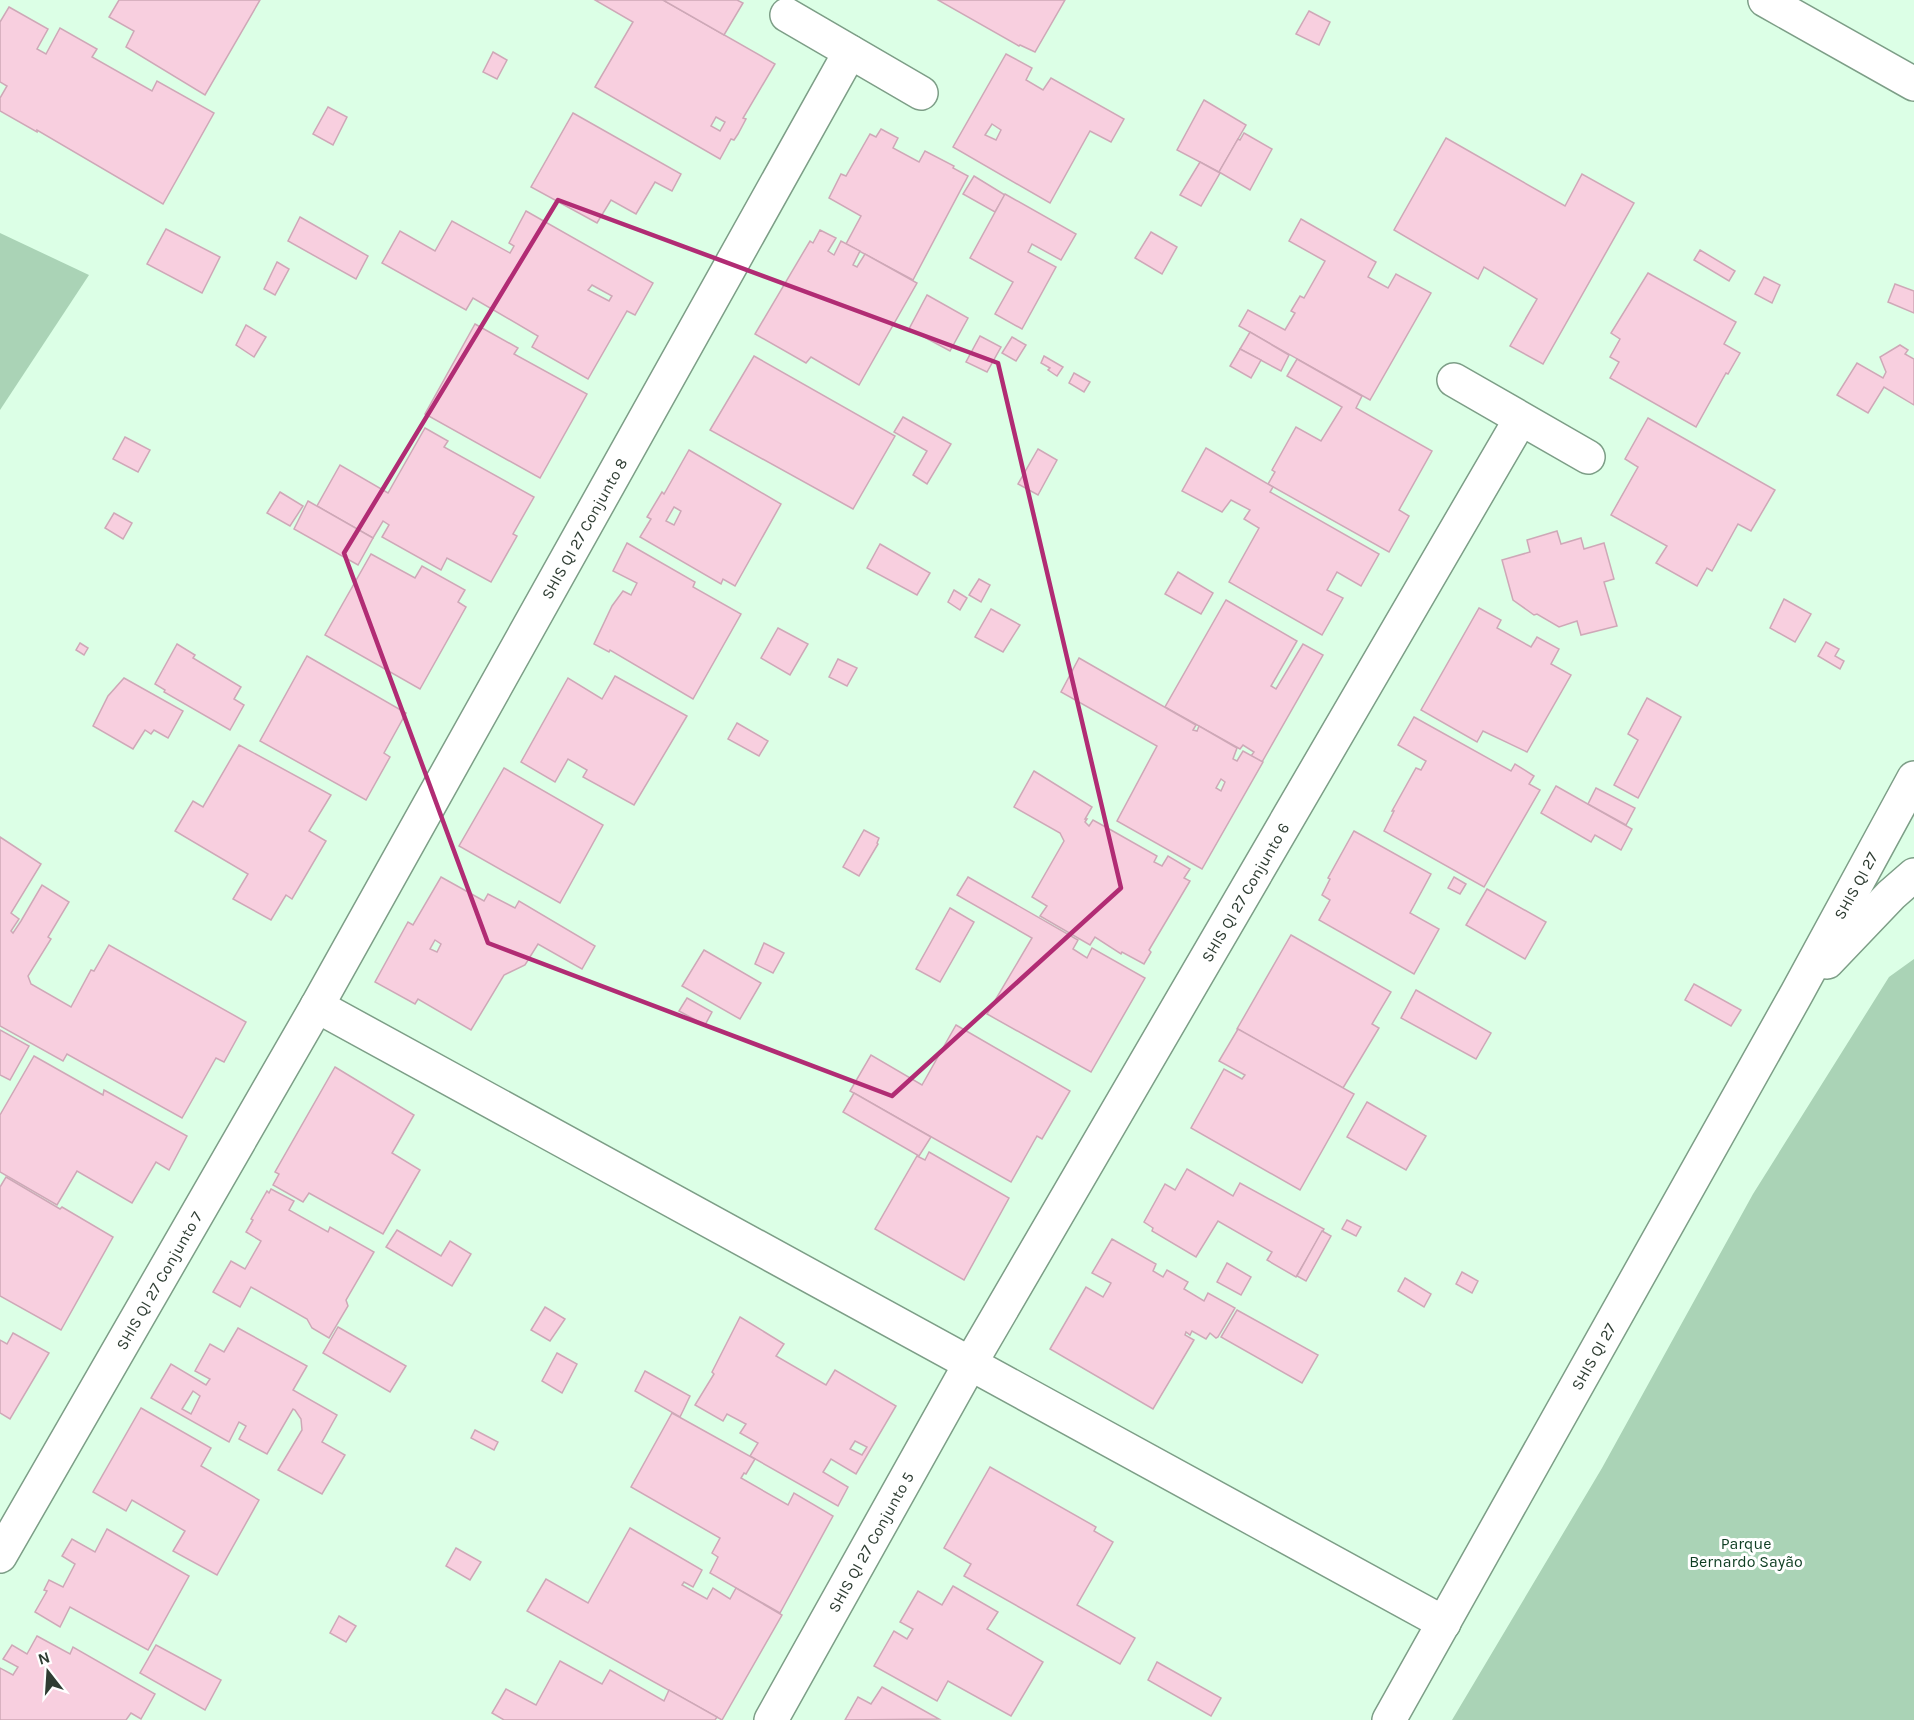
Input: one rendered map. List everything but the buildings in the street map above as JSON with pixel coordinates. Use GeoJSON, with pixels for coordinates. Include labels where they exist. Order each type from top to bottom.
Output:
{"type":"FeatureCollection","features":[{"type":"Feature","properties":{"kind":"street"},"geometry":{"type":"LineString","coordinates":[[1765,0],[1914,84]]}},
{"type":"Feature","properties":{"kind":"street"},"geometry":{"type":"LineString","coordinates":[[787,15],[921,93]]}},
{"type":"Feature","properties":{"kind":"street","name":"SHIS QI 27 Conjunto 8"},"geometry":{"type":"LineString","coordinates":[[318,1006],[850,52]]}},
{"type":"Feature","properties":{"kind":"street"},"geometry":{"type":"LineString","coordinates":[[1454,380],[1588,457]]}},
{"type":"Feature","properties":{"kind":"street","name":"SHIS QI 27 Conjunto 6"},"geometry":{"type":"LineString","coordinates":[[970,1364],[1520,420]]}},
{"type":"Feature","properties":{"kind":"street","name":"SHIS QI 27"},"geometry":{"type":"LineString","coordinates":[[1389,1720],[1797,993],[1914,778]]}},
{"type":"Feature","properties":{"kind":"street","name":"SHIS QI 27"},"geometry":{"type":"LineString","coordinates":[[1797,993],[1891,895],[1914,875]]}},
{"type":"Feature","properties":{"kind":"street"},"geometry":{"type":"LineString","coordinates":[[318,1006],[1444,1623]]}},
{"type":"Feature","properties":{"kind":"street","name":"SHIS QI 27 Conjunto 7"},"geometry":{"type":"LineString","coordinates":[[0,1556],[318,1006]]}},
{"type":"Feature","properties":{"kind":"street","name":"SHIS QI 27 Conjunto 5"},"geometry":{"type":"LineString","coordinates":[[771,1720],[970,1364]]}},
{"type":"Feature","properties":{"kind":"highlighted area"},"geometry":{"type":"Polygon","coordinates":[[[558,200],[998,363],[1121,888],[892,1096],[488,943],[344,553],[558,200]]]}},
{"type":"Feature","properties":{"kind":"green space"},"geometry":{"type":"Polygon","coordinates":[[[0,233],[89,275],[0,410],[0,233]]]}},
{"type":"Feature","properties":{"kind":"green space","name":"Parque Bernardo Sayão"},"geometry":{"type":"Polygon","coordinates":[[[1914,959],[1914,1720],[1452,1720],[1602,1468],[1753,1194],[1889,977],[1914,959]]]}}]}
